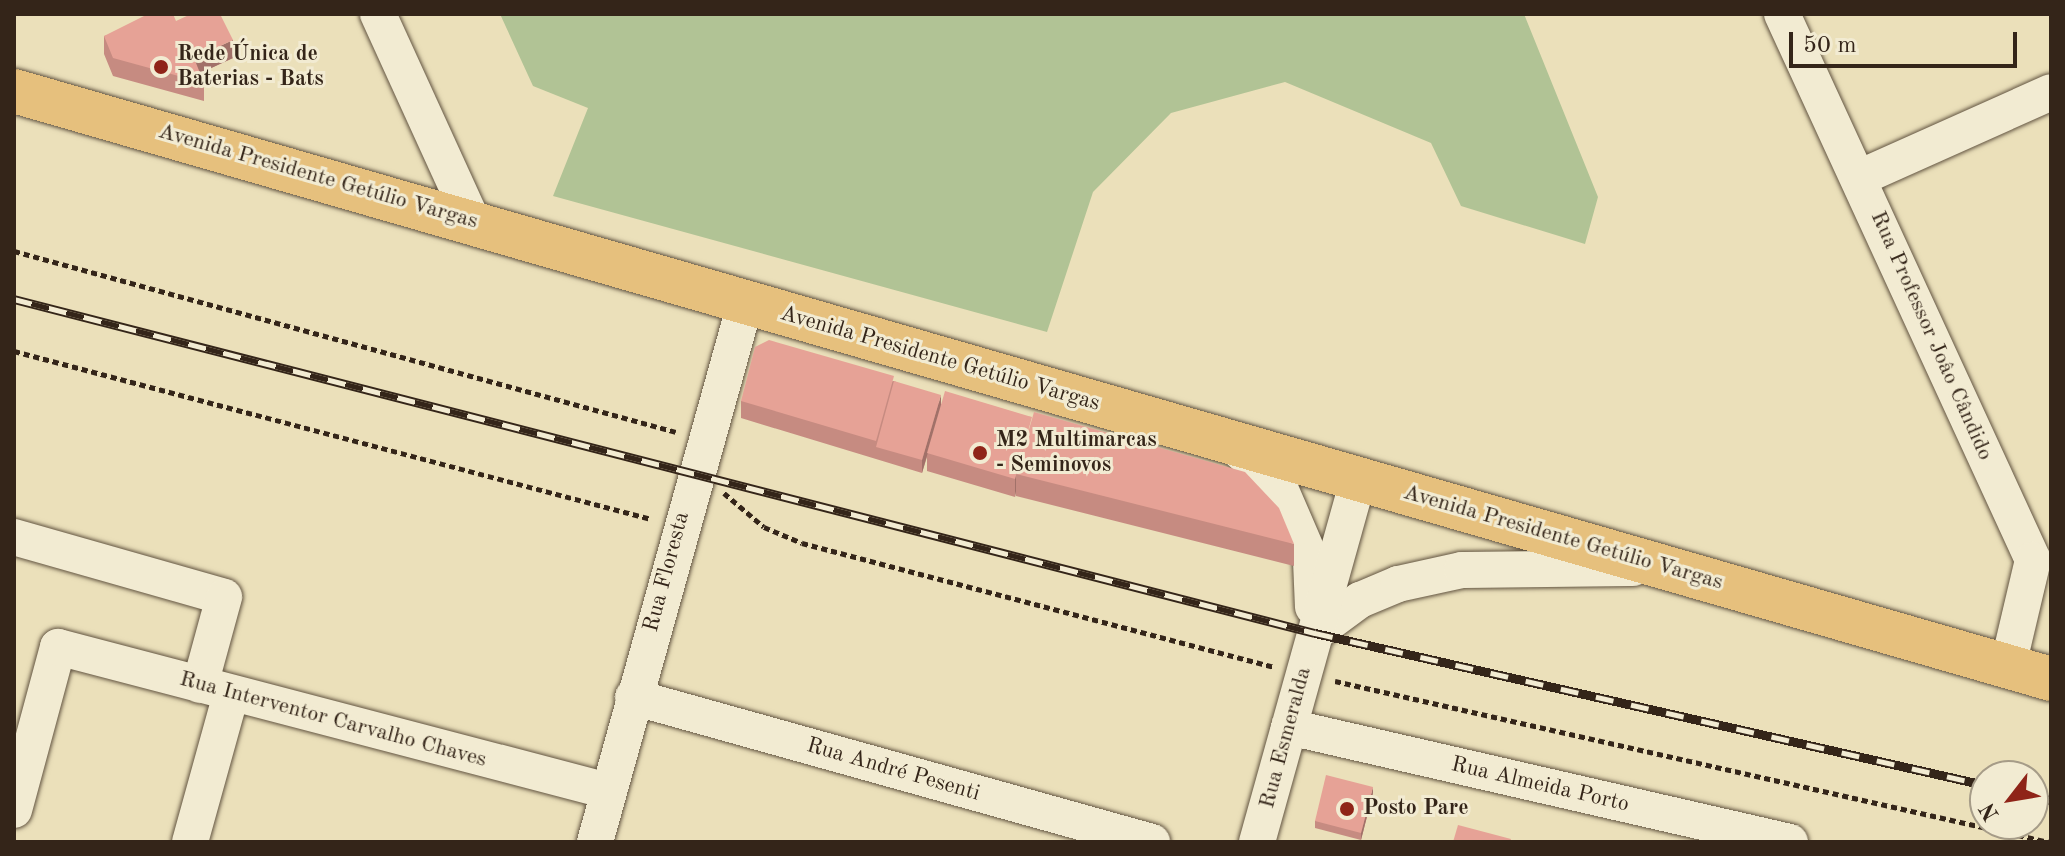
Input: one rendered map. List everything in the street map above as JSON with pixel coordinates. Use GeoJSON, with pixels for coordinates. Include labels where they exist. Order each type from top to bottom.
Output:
{"type":"FeatureCollection","features":[{"type":"Feature","properties":{"kind":"main road","name":"Avenida Presidente Getúlio Vargas"},"geometry":{"type":"LineString","coordinates":[[14,91],[472,220],[745,304],[2051,679]]}},
{"type":"Feature","properties":{"kind":"street"},"geometry":{"type":"LineString","coordinates":[[378,14],[472,220]]}},
{"type":"Feature","properties":{"kind":"street","name":"Rua Professor Joâo Cândido"},"geometry":{"type":"LineString","coordinates":[[1782,14],[2033,560],[2036,606],[2008,666]]}},
{"type":"Feature","properties":{"kind":"street"},"geometry":{"type":"LineString","coordinates":[[1859,178],[2051,92]]}},
{"type":"Feature","properties":{"kind":"street","name":"Rua Floresta"},"geometry":{"type":"LineString","coordinates":[[595,842],[698,459],[745,304]]}},
{"type":"Feature","properties":{"kind":"street","name":"Rua Esmeralda"},"geometry":{"type":"LineString","coordinates":[[1233,445],[1279,486],[1306,548],[1315,633]]}},
{"type":"Feature","properties":{"kind":"street","name":"Rua Esmeralda"},"geometry":{"type":"LineString","coordinates":[[1257,842],[1358,480]]}},
{"type":"Feature","properties":{"kind":"street"},"geometry":{"type":"LineString","coordinates":[[14,537],[224,597],[215,689],[190,842]]}},
{"type":"Feature","properties":{"kind":"street"},"geometry":{"type":"LineString","coordinates":[[1315,633],[1360,600],[1398,584],[1462,570],[1669,568]]}},
{"type":"Feature","properties":{"kind":"street","name":"Rua Interventor Carvalho Chaves"},"geometry":{"type":"LineString","coordinates":[[14,810],[58,647],[608,791]]}},
{"type":"Feature","properties":{"kind":"street","name":"Rua André Pesenti"},"geometry":{"type":"LineString","coordinates":[[633,697],[1152,842]]}},
{"type":"Feature","properties":{"kind":"street","name":"Rua Almeida Porto"},"geometry":{"type":"LineString","coordinates":[[1289,727],[1772,840]]}},
{"type":"Feature","properties":{"kind":"path"},"geometry":{"type":"LineString","coordinates":[[14,251],[675,430],[735,506],[802,543],[1304,674],[2049,842]]}},
{"type":"Feature","properties":{"kind":"path"},"geometry":{"type":"LineString","coordinates":[[14,351],[680,526]]}},
{"type":"Feature","properties":{"kind":"green space"},"geometry":{"type":"Polygon","coordinates":[[[500,14],[1524,14],[1598,197],[1585,244],[1461,206],[1431,143],[1285,82],[1171,113],[1093,192],[1047,332],[553,196],[588,108],[533,86],[500,14]]]}},
{"type":"Feature","properties":{"kind":"building","name":"Rede Única de Baterias - Bats"},"geometry":{"type":"Polygon","coordinates":[[[148,14],[173,14],[176,21],[191,14],[220,14],[233,40],[194,58],[204,83],[113,58],[104,36],[148,14]]]}},
{"type":"Feature","properties":{"kind":"building"},"geometry":{"type":"Polygon","coordinates":[[[769,340],[894,376],[876,441],[741,401],[755,347],[769,340]]]}},
{"type":"Feature","properties":{"kind":"building"},"geometry":{"type":"Polygon","coordinates":[[[894,381],[941,395],[922,460],[876,447],[894,381]]]}},
{"type":"Feature","properties":{"kind":"building","name":"M2 Multimarcas - Seminovos"},"geometry":{"type":"Polygon","coordinates":[[[945,391],[1032,417],[1015,479],[927,453],[945,391]]]}},
{"type":"Feature","properties":{"kind":"building"},"geometry":{"type":"Polygon","coordinates":[[[1034,412],[1245,472],[1279,508],[1294,544],[1016,474],[1034,412]]]}},
{"type":"Feature","properties":{"kind":"building"},"geometry":{"type":"Polygon","coordinates":[[[1326,775],[1373,787],[1361,833],[1315,821],[1326,775]]]}},
{"type":"Feature","properties":{"kind":"building"},"geometry":{"type":"Polygon","coordinates":[[[1458,825],[1511,839],[1510,842],[1453,842],[1458,825]]]}},
{"type":"Feature","properties":{"kind":"railway"},"geometry":{"type":"LineString","coordinates":[[14,299],[1315,633],[1969,781]]}},
{"type":"Feature","properties":{"kind":"place","name":"Rede Única de Baterias - Bats"},"geometry":{"type":"Point","coordinates":[161,67]}},
{"type":"Feature","properties":{"kind":"place","name":"M2 Multimarcas - Seminovos"},"geometry":{"type":"Point","coordinates":[980,453]}},
{"type":"Feature","properties":{"kind":"place","name":"Posto Pare"},"geometry":{"type":"Point","coordinates":[1347,809]}}]}
